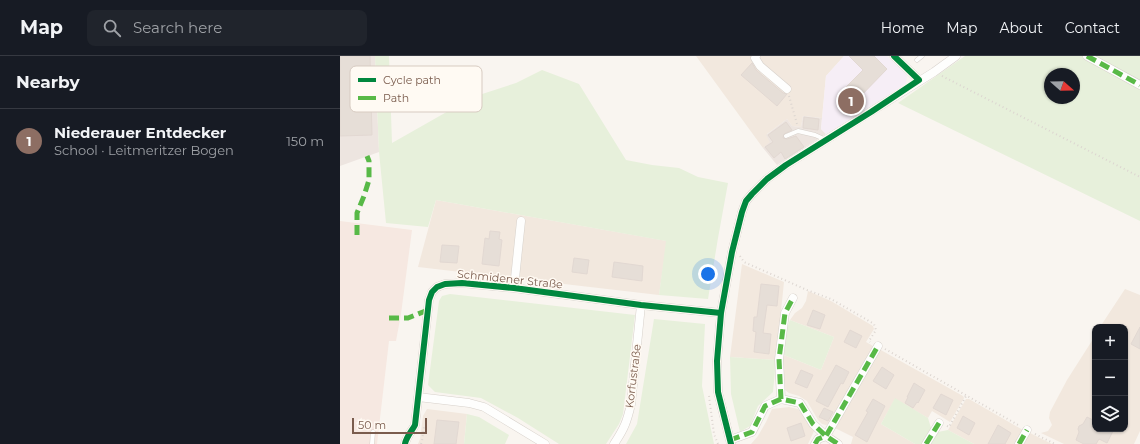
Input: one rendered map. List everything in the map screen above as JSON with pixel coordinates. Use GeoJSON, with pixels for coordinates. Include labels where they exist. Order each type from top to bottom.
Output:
{"type":"FeatureCollection","features":[{"type":"Feature","properties":{"kind":"street"},"geometry":{"type":"LineString","coordinates":[[756,56],[755,58],[760,66],[787,89]]}},
{"type":"Feature","properties":{"kind":"street"},"geometry":{"type":"LineString","coordinates":[[894,56],[919,80]]}},
{"type":"Feature","properties":{"kind":"street"},"geometry":{"type":"LineString","coordinates":[[838,444],[826,436],[813,424],[800,403],[781,399],[765,406],[752,432],[730,442],[718,392],[717,361],[721,313],[732,252],[742,212],[746,201],[752,194],[767,179],[786,165],[919,80],[934,72],[956,56]]}},
{"type":"Feature","properties":{"kind":"street"},"geometry":{"type":"LineString","coordinates":[[1087,56],[1140,85]]}},
{"type":"Feature","properties":{"kind":"street","name":"Schmidener Straße"},"geometry":{"type":"LineString","coordinates":[[514,288],[521,221]]}},
{"type":"Feature","properties":{"kind":"street","name":"Schmidener Straße"},"geometry":{"type":"LineString","coordinates":[[405,444],[415,425],[429,300],[432,292],[445,284],[462,283],[514,288],[721,313]]}},
{"type":"Feature","properties":{"kind":"street"},"geometry":{"type":"LineString","coordinates":[[781,399],[779,359],[784,313],[793,298]]}},
{"type":"Feature","properties":{"kind":"street","name":"Korfustraße"},"geometry":{"type":"LineString","coordinates":[[614,444],[624,430],[631,404],[641,304]]}},
{"type":"Feature","properties":{"kind":"street"},"geometry":{"type":"LineString","coordinates":[[815,444],[818,439],[826,436],[878,346]]}},
{"type":"Feature","properties":{"kind":"street"},"geometry":{"type":"LineString","coordinates":[[418,397],[469,403],[484,407],[545,444]]}},
{"type":"Feature","properties":{"kind":"street"},"geometry":{"type":"LineString","coordinates":[[926,444],[939,423]]}},
{"type":"Feature","properties":{"kind":"street"},"geometry":{"type":"LineString","coordinates":[[1019,444],[1027,430]]}},
{"type":"Feature","properties":{"kind":"lane"},"geometry":{"type":"LineString","coordinates":[[917,60],[922,56]]}},
{"type":"Feature","properties":{"kind":"lane"},"geometry":{"type":"LineString","coordinates":[[786,136],[798,131],[815,135],[826,140]]}},
{"type":"Feature","properties":{"kind":"lane"},"geometry":{"type":"LineString","coordinates":[[372,444],[374,432]]}},
{"type":"Feature","properties":{"kind":"path"},"geometry":{"type":"LineString","coordinates":[[934,72],[1140,177]]}},
{"type":"Feature","properties":{"kind":"path"},"geometry":{"type":"LineString","coordinates":[[787,89],[792,103],[798,131]]}},
{"type":"Feature","properties":{"kind":"path"},"geometry":{"type":"LineString","coordinates":[[709,394],[714,434],[718,444]]}},
{"type":"Feature","properties":{"kind":"path"},"geometry":{"type":"LineString","coordinates":[[939,423],[949,427],[966,396]]}},
{"type":"Feature","properties":{"kind":"path"},"geometry":{"type":"LineString","coordinates":[[1027,430],[1055,444]]}},
{"type":"Feature","properties":{"kind":"shaded area"},"geometry":{"type":"Polygon","coordinates":[[[340,56],[375,56],[375,66],[350,66],[350,112],[377,112],[379,152],[340,166],[340,56]]]}},
{"type":"Feature","properties":{"kind":"shaded area"},"geometry":{"type":"Polygon","coordinates":[[[696,56],[844,56],[826,76],[822,118],[803,116],[801,127],[792,126],[787,119],[767,134],[771,142],[763,148],[696,56]]]}},
{"type":"Feature","properties":{"kind":"shaded area"},"geometry":{"type":"Polygon","coordinates":[[[844,56],[887,56],[907,75],[906,84],[826,134],[821,129],[826,76],[844,56]]]}},
{"type":"Feature","properties":{"kind":"shaded area"},"geometry":{"type":"Polygon","coordinates":[[[803,116],[822,118],[821,129],[826,134],[777,165],[763,148],[770,142],[766,135],[787,119],[792,126],[801,127],[803,116]]]}},
{"type":"Feature","properties":{"kind":"shaded area"},"geometry":{"type":"Polygon","coordinates":[[[436,200],[667,241],[659,295],[418,267],[436,200]]]}},
{"type":"Feature","properties":{"kind":"shaded area"},"geometry":{"type":"Polygon","coordinates":[[[340,221],[412,230],[396,341],[389,341],[377,444],[340,444],[340,221]]]}},
{"type":"Feature","properties":{"kind":"shaded area"},"geometry":{"type":"Polygon","coordinates":[[[742,264],[784,282],[776,360],[730,357],[742,264]]]}},
{"type":"Feature","properties":{"kind":"shaded area"},"geometry":{"type":"Polygon","coordinates":[[[1125,289],[1140,295],[1140,431],[1134,444],[1064,444],[1041,433],[1048,431],[1052,425],[1049,418],[1050,412],[1067,380],[1092,341],[1092,432],[1128,432],[1128,324],[1102,324],[1125,289]]]}},
{"type":"Feature","properties":{"kind":"shaded area"},"geometry":{"type":"Polygon","coordinates":[[[808,291],[831,301],[873,326],[874,329],[866,342],[873,346],[831,422],[826,425],[822,424],[818,420],[807,401],[785,390],[784,383],[782,364],[784,355],[821,370],[834,337],[790,320],[795,313],[802,308],[806,301],[808,291]]]}},
{"type":"Feature","properties":{"kind":"shaded area"},"geometry":{"type":"Polygon","coordinates":[[[879,349],[963,396],[964,398],[950,422],[932,411],[928,418],[895,399],[881,424],[915,444],[851,444],[853,437],[835,428],[879,349]]]}},
{"type":"Feature","properties":{"kind":"shaded area"},"geometry":{"type":"Polygon","coordinates":[[[966,399],[969,399],[1023,430],[1015,444],[974,444],[948,430],[966,399]]]}},
{"type":"Feature","properties":{"kind":"shaded area"},"geometry":{"type":"Polygon","coordinates":[[[789,407],[798,409],[814,431],[808,444],[751,444],[758,436],[772,409],[789,407]]]}},
{"type":"Feature","properties":{"kind":"shaded area"},"geometry":{"type":"Polygon","coordinates":[[[427,409],[467,414],[464,444],[418,444],[423,416],[427,409]]]}},
{"type":"Feature","properties":{"kind":"shaded area"},"geometry":{"type":"Polygon","coordinates":[[[1030,433],[1052,444],[1024,444],[1030,433]]]}},
{"type":"Feature","properties":{"kind":"green space"},"geometry":{"type":"Polygon","coordinates":[[[375,56],[389,56],[389,66],[375,66],[375,56]]]}},
{"type":"Feature","properties":{"kind":"green space"},"geometry":{"type":"Polygon","coordinates":[[[965,56],[1140,56],[1140,221],[898,103],[965,56]]]}},
{"type":"Feature","properties":{"kind":"green space"},"geometry":{"type":"Polygon","coordinates":[[[542,70],[579,84],[626,160],[679,168],[698,177],[728,183],[708,299],[659,295],[666,241],[436,200],[428,227],[386,223],[379,152],[377,112],[391,112],[392,143],[447,112],[482,112],[482,94],[516,83],[542,70]]]}},
{"type":"Feature","properties":{"kind":"green space"},"geometry":{"type":"Polygon","coordinates":[[[450,294],[635,315],[623,414],[619,424],[606,444],[559,444],[518,418],[481,398],[435,392],[428,385],[439,301],[442,296],[450,294]]]}},
{"type":"Feature","properties":{"kind":"green space"},"geometry":{"type":"Polygon","coordinates":[[[654,319],[705,324],[702,386],[714,444],[626,444],[637,424],[654,319]]]}},
{"type":"Feature","properties":{"kind":"green space"},"geometry":{"type":"Polygon","coordinates":[[[790,320],[834,337],[821,370],[784,355],[787,328],[790,320]]]}},
{"type":"Feature","properties":{"kind":"green space"},"geometry":{"type":"Polygon","coordinates":[[[730,357],[776,360],[773,392],[758,406],[750,426],[740,432],[731,394],[730,357]]]}},
{"type":"Feature","properties":{"kind":"green space"},"geometry":{"type":"Polygon","coordinates":[[[895,398],[928,418],[931,428],[922,444],[915,444],[881,424],[895,398]]]}},
{"type":"Feature","properties":{"kind":"green space"},"geometry":{"type":"Polygon","coordinates":[[[467,414],[479,417],[509,435],[505,444],[464,444],[467,414]]]}},
{"type":"Feature","properties":{"kind":"green space"},"geometry":{"type":"Polygon","coordinates":[[[948,430],[974,444],[931,444],[938,432],[948,430]]]}},
{"type":"Feature","properties":{"kind":"building"},"geometry":{"type":"Polygon","coordinates":[[[340,56],[370,56],[370,66],[350,66],[350,112],[371,112],[372,135],[340,136],[340,56]]]}},
{"type":"Feature","properties":{"kind":"building"},"geometry":{"type":"Polygon","coordinates":[[[849,56],[874,56],[887,69],[853,104],[841,92],[863,70],[849,56]]]}},
{"type":"Feature","properties":{"kind":"building"},"geometry":{"type":"Polygon","coordinates":[[[752,63],[756,70],[783,93],[787,94],[777,106],[741,75],[752,63]]]}},
{"type":"Feature","properties":{"kind":"building"},"geometry":{"type":"Polygon","coordinates":[[[804,117],[819,119],[818,130],[803,128],[804,117]]]}},
{"type":"Feature","properties":{"kind":"building"},"geometry":{"type":"Polygon","coordinates":[[[786,122],[792,130],[784,134],[783,138],[787,139],[796,136],[804,147],[785,159],[781,152],[774,158],[765,147],[773,142],[768,135],[786,122]]]}},
{"type":"Feature","properties":{"kind":"building"},"geometry":{"type":"Polygon","coordinates":[[[490,231],[500,232],[499,239],[502,240],[499,266],[482,264],[485,238],[489,239],[490,231]]]}},
{"type":"Feature","properties":{"kind":"building"},"geometry":{"type":"Polygon","coordinates":[[[442,245],[459,246],[457,263],[440,262],[442,245]]]}},
{"type":"Feature","properties":{"kind":"building"},"geometry":{"type":"Polygon","coordinates":[[[574,258],[589,260],[587,274],[572,272],[574,258]]]}},
{"type":"Feature","properties":{"kind":"building"},"geometry":{"type":"Polygon","coordinates":[[[614,262],[643,266],[642,281],[612,277],[614,262]]]}},
{"type":"Feature","properties":{"kind":"building"},"geometry":{"type":"Polygon","coordinates":[[[761,284],[779,286],[777,306],[767,305],[763,333],[771,334],[769,354],[754,352],[756,332],[753,331],[754,317],[757,317],[761,284]]]}},
{"type":"Feature","properties":{"kind":"building"},"geometry":{"type":"Polygon","coordinates":[[[813,310],[825,315],[820,329],[807,325],[813,310]]]}},
{"type":"Feature","properties":{"kind":"building"},"geometry":{"type":"Polygon","coordinates":[[[1140,327],[1140,349],[1131,344],[1140,327]]]}},
{"type":"Feature","properties":{"kind":"building"},"geometry":{"type":"Polygon","coordinates":[[[850,330],[862,336],[856,348],[844,342],[850,330]]]}},
{"type":"Feature","properties":{"kind":"building"},"geometry":{"type":"Polygon","coordinates":[[[836,365],[849,372],[843,384],[841,383],[828,407],[816,401],[836,365]]]}},
{"type":"Feature","properties":{"kind":"building"},"geometry":{"type":"Polygon","coordinates":[[[882,367],[894,375],[886,389],[873,381],[882,367]]]}},
{"type":"Feature","properties":{"kind":"building"},"geometry":{"type":"Polygon","coordinates":[[[801,370],[813,375],[807,388],[795,383],[801,370]]]}},
{"type":"Feature","properties":{"kind":"building"},"geometry":{"type":"Polygon","coordinates":[[[914,383],[925,390],[918,403],[917,402],[913,408],[905,403],[914,383]]]}},
{"type":"Feature","properties":{"kind":"building"},"geometry":{"type":"Polygon","coordinates":[[[941,394],[953,400],[946,415],[933,408],[941,394]]]}},
{"type":"Feature","properties":{"kind":"building"},"geometry":{"type":"Polygon","coordinates":[[[873,399],[885,406],[867,442],[855,435],[868,412],[866,411],[873,399]]]}},
{"type":"Feature","properties":{"kind":"building"},"geometry":{"type":"Polygon","coordinates":[[[824,408],[833,412],[828,421],[819,417],[824,408]]]}},
{"type":"Feature","properties":{"kind":"building"},"geometry":{"type":"Polygon","coordinates":[[[963,416],[975,423],[969,435],[957,428],[963,416]]]}},
{"type":"Feature","properties":{"kind":"building"},"geometry":{"type":"Polygon","coordinates":[[[1087,417],[1092,420],[1092,432],[1112,432],[1107,443],[1099,439],[1096,444],[1084,444],[1076,440],[1079,432],[1079,426],[1083,424],[1087,417]]]}},
{"type":"Feature","properties":{"kind":"building"},"geometry":{"type":"Polygon","coordinates":[[[437,420],[459,422],[456,444],[434,444],[437,420]]]}},
{"type":"Feature","properties":{"kind":"building"},"geometry":{"type":"Polygon","coordinates":[[[801,423],[805,436],[791,441],[787,428],[801,423]]]}},
{"type":"Feature","properties":{"kind":"building"},"geometry":{"type":"Polygon","coordinates":[[[998,425],[1011,433],[1005,444],[988,444],[998,425]]]}},
{"type":"Feature","properties":{"kind":"marked path"},"geometry":{"type":"LineString","coordinates":[[1087,56],[1140,85]]}},
{"type":"Feature","properties":{"kind":"marked path"},"geometry":{"type":"LineString","coordinates":[[357,235],[357,213],[369,180],[369,161],[367,156]]}},
{"type":"Feature","properties":{"kind":"marked path"},"geometry":{"type":"LineString","coordinates":[[781,399],[779,359],[785,313],[793,298]]}},
{"type":"Feature","properties":{"kind":"marked path"},"geometry":{"type":"LineString","coordinates":[[389,318],[408,318],[428,310]]}},
{"type":"Feature","properties":{"kind":"marked path"},"geometry":{"type":"LineString","coordinates":[[815,444],[818,439],[826,436],[878,346]]}},
{"type":"Feature","properties":{"kind":"marked path"},"geometry":{"type":"LineString","coordinates":[[730,440],[752,432],[765,406],[781,399],[800,403],[813,424],[826,436],[838,444]]}},
{"type":"Feature","properties":{"kind":"marked path"},"geometry":{"type":"LineString","coordinates":[[926,444],[939,423]]}},
{"type":"Feature","properties":{"kind":"marked path"},"geometry":{"type":"LineString","coordinates":[[1019,444],[1027,430]]}},
{"type":"Feature","properties":{"kind":"cycle path"},"geometry":{"type":"LineString","coordinates":[[731,444],[718,392],[717,361],[721,313],[732,252],[746,201],[767,179],[786,165],[919,80],[894,56]]}},
{"type":"Feature","properties":{"kind":"cycle path"},"geometry":{"type":"LineString","coordinates":[[405,444],[415,425],[429,300],[432,292],[437,287],[445,284],[462,283],[514,288],[641,305],[721,313]]}},
{"type":"Feature","properties":{"kind":"place","name":"Niederauer Entdecker"},"geometry":{"type":"Point","coordinates":[851,101]}}]}
